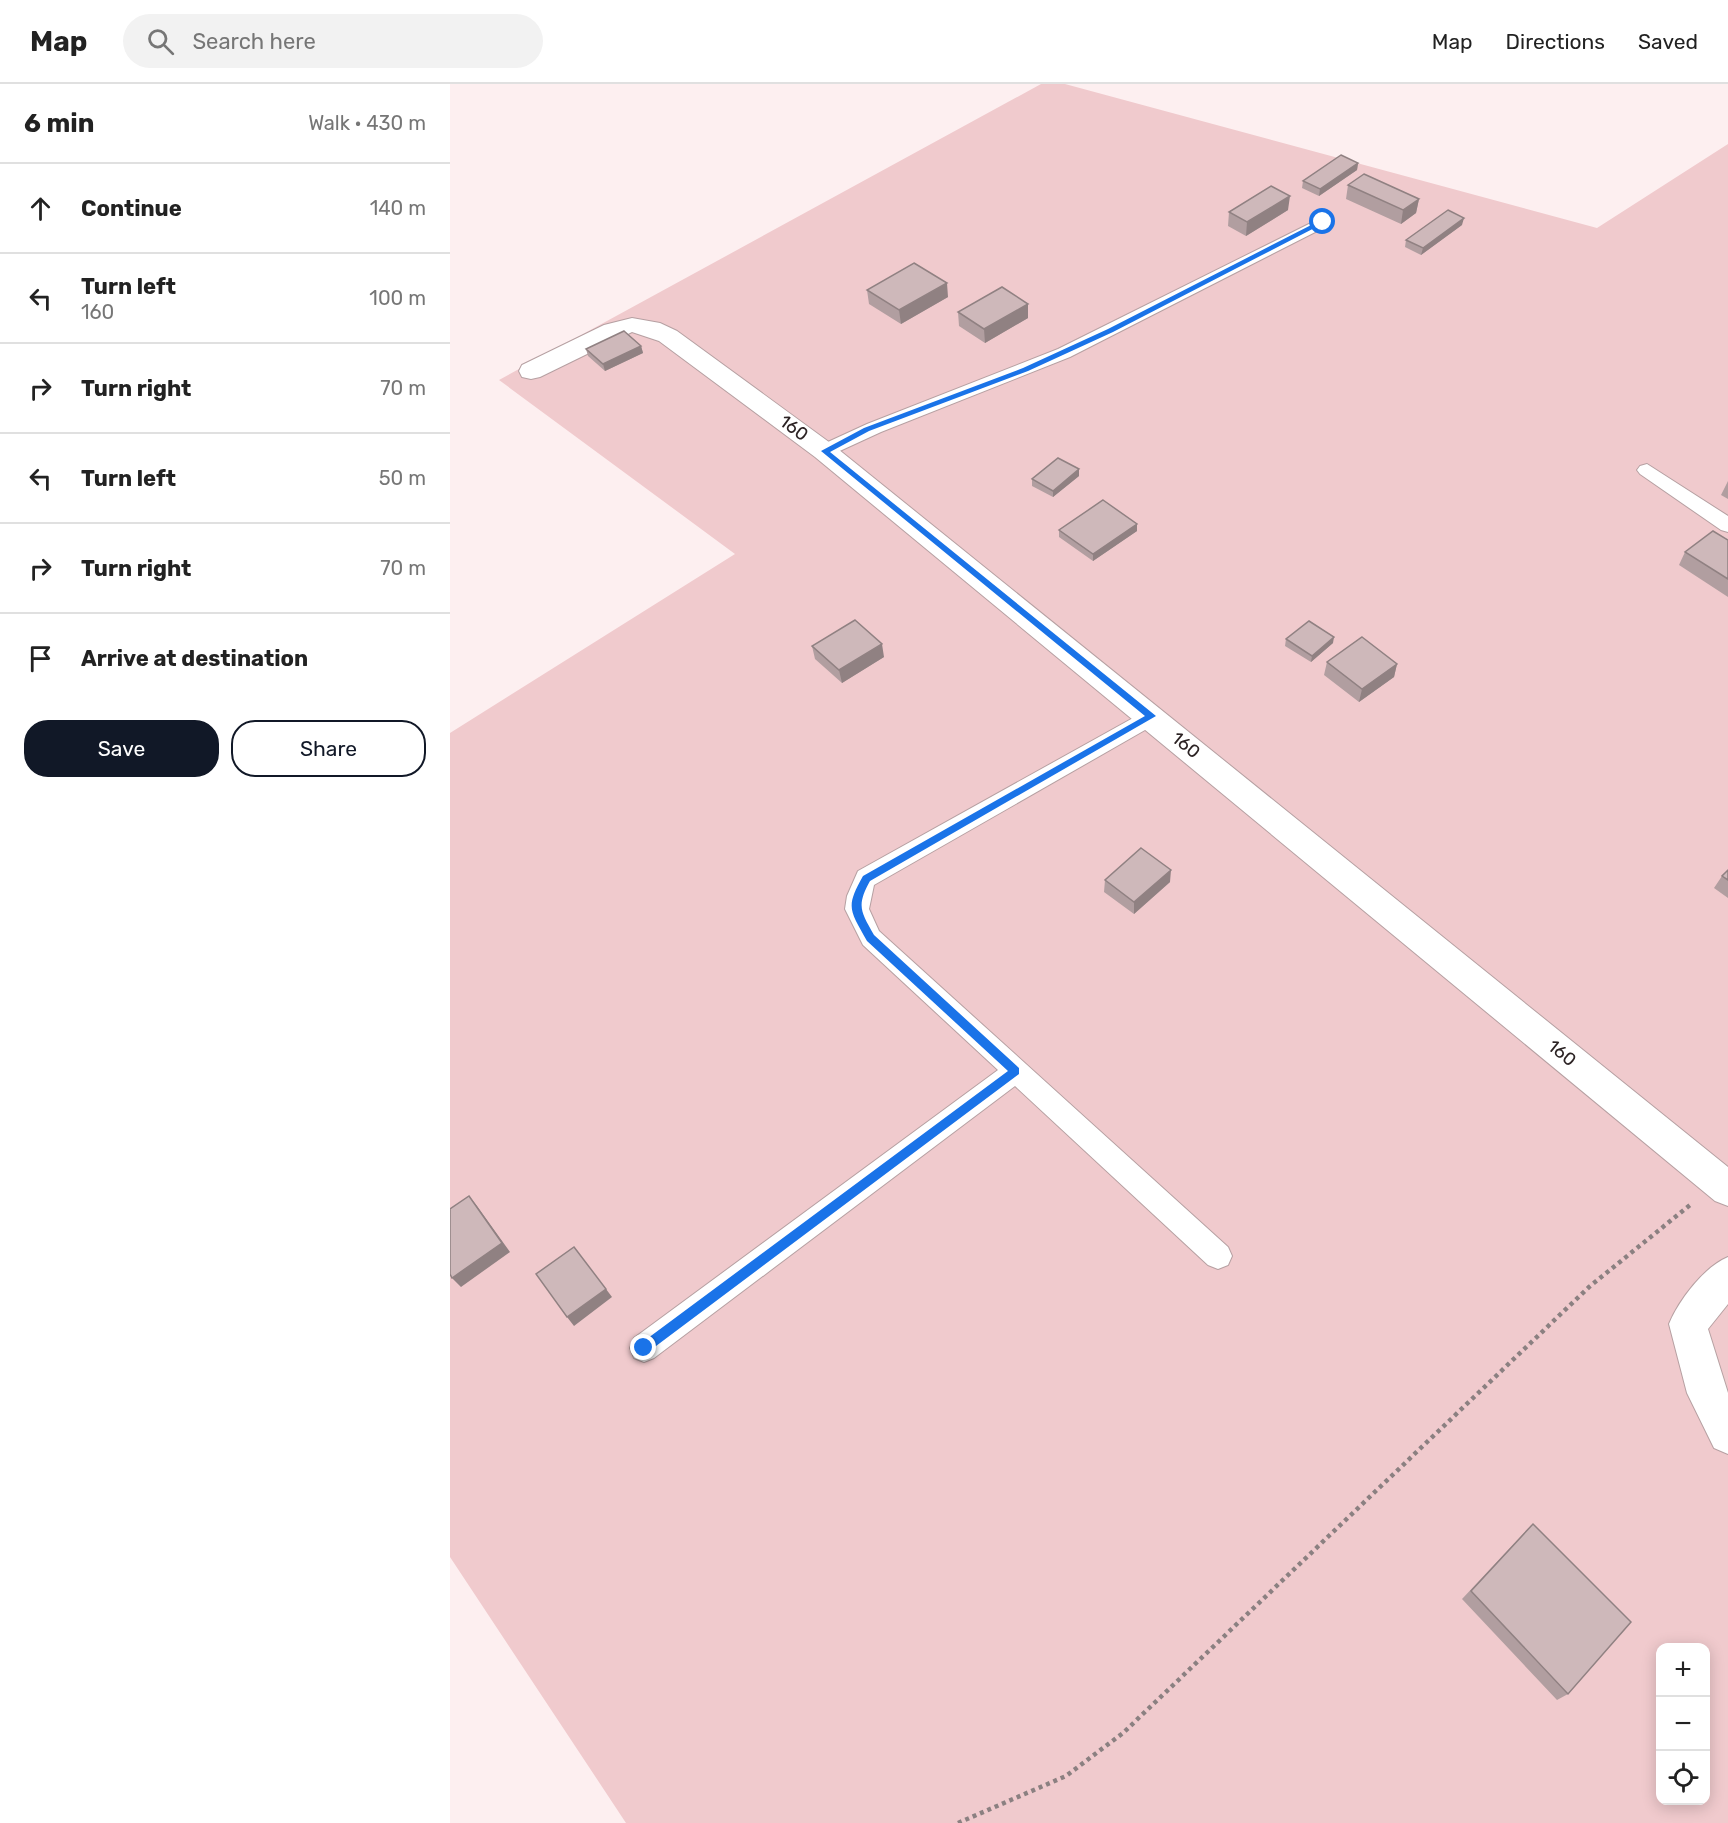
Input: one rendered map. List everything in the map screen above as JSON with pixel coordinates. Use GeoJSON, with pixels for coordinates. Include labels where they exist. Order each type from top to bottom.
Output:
{"type":"FeatureCollection","features":[{"type":"Feature","properties":{"kind":"street","name":"160"},"geometry":{"type":"LineString","coordinates":[[531,371],[613,330],[632,325],[651,328],[668,336],[825,451],[1724,1186]]}},
{"type":"Feature","properties":{"kind":"street"},"geometry":{"type":"LineString","coordinates":[[1728,1275],[1688,1324],[1707,1393],[1728,1434]]}},
{"type":"Feature","properties":{"kind":"lane"},"geometry":{"type":"LineString","coordinates":[[825,451],[866,430],[1026,369],[1110,331],[1323,222]]}},
{"type":"Feature","properties":{"kind":"lane"},"geometry":{"type":"LineString","coordinates":[[1647,470],[1728,525]]}},
{"type":"Feature","properties":{"kind":"lane"},"geometry":{"type":"LineString","coordinates":[[1151,716],[866,879],[855,898],[857,914],[871,938],[1218,1256]]}},
{"type":"Feature","properties":{"kind":"lane"},"geometry":{"type":"LineString","coordinates":[[644,1348],[1016,1071]]}},
{"type":"Feature","properties":{"kind":"path"},"geometry":{"type":"LineString","coordinates":[[958,1823],[1066,1776],[1123,1733],[1589,1287],[1724,1186]]}},
{"type":"Feature","properties":{"kind":"shaded area"},"geometry":{"type":"Polygon","coordinates":[[[1041,84],[1065,84],[1597,228],[1728,144],[1728,1823],[626,1823],[450,1557],[450,733],[735,554],[499,380],[1041,84]]]}},
{"type":"Feature","properties":{"kind":"building"},"geometry":{"type":"Polygon","coordinates":[[[1341,155],[1358,163],[1320,189],[1303,181],[1341,155]]]}},
{"type":"Feature","properties":{"kind":"building"},"geometry":{"type":"Polygon","coordinates":[[[1364,174],[1419,199],[1403,210],[1348,185],[1364,174]]]}},
{"type":"Feature","properties":{"kind":"building"},"geometry":{"type":"Polygon","coordinates":[[[1271,186],[1290,196],[1247,222],[1229,212],[1271,186]]]}},
{"type":"Feature","properties":{"kind":"building"},"geometry":{"type":"Polygon","coordinates":[[[1448,210],[1464,218],[1423,248],[1406,240],[1448,210]]]}},
{"type":"Feature","properties":{"kind":"building"},"geometry":{"type":"Polygon","coordinates":[[[914,263],[947,283],[899,310],[867,290],[914,263]]]}},
{"type":"Feature","properties":{"kind":"building"},"geometry":{"type":"Polygon","coordinates":[[[1002,287],[1028,304],[984,329],[958,312],[1002,287]]]}},
{"type":"Feature","properties":{"kind":"building"},"geometry":{"type":"Polygon","coordinates":[[[624,331],[641,346],[603,364],[586,349],[624,331]]]}},
{"type":"Feature","properties":{"kind":"building"},"geometry":{"type":"Polygon","coordinates":[[[1058,458],[1079,469],[1053,491],[1032,479],[1058,458]]]}},
{"type":"Feature","properties":{"kind":"building"},"geometry":{"type":"Polygon","coordinates":[[[1103,500],[1137,524],[1093,554],[1059,530],[1103,500]]]}},
{"type":"Feature","properties":{"kind":"building"},"geometry":{"type":"Polygon","coordinates":[[[1713,531],[1728,540],[1728,579],[1685,552],[1713,531]]]}},
{"type":"Feature","properties":{"kind":"building"},"geometry":{"type":"Polygon","coordinates":[[[855,620],[882,644],[839,670],[812,646],[855,620]]]}},
{"type":"Feature","properties":{"kind":"building"},"geometry":{"type":"Polygon","coordinates":[[[1309,621],[1334,637],[1312,656],[1286,639],[1309,621]]]}},
{"type":"Feature","properties":{"kind":"building"},"geometry":{"type":"Polygon","coordinates":[[[1362,637],[1397,664],[1362,689],[1327,662],[1362,637]]]}},
{"type":"Feature","properties":{"kind":"building"},"geometry":{"type":"Polygon","coordinates":[[[1141,848],[1171,870],[1134,902],[1105,880],[1141,848]]]}},
{"type":"Feature","properties":{"kind":"building"},"geometry":{"type":"Polygon","coordinates":[[[1728,870],[1728,880],[1722,876],[1728,870]]]}},
{"type":"Feature","properties":{"kind":"building"},"geometry":{"type":"Polygon","coordinates":[[[469,1196],[502,1243],[452,1278],[450,1274],[450,1209],[469,1196]]]}},
{"type":"Feature","properties":{"kind":"building"},"geometry":{"type":"Polygon","coordinates":[[[574,1247],[606,1289],[567,1317],[536,1274],[574,1247]]]}},
{"type":"Feature","properties":{"kind":"building"},"geometry":{"type":"Polygon","coordinates":[[[1533,1524],[1631,1622],[1568,1694],[1471,1591],[1533,1524]]]}},
{"type":"Feature","properties":{"kind":"route"},"geometry":{"type":"LineString","coordinates":[[644,1348],[1016,1071],[871,938],[857,914],[855,898],[866,879],[1151,716],[889,506],[825,451],[866,430],[952,395],[1026,369],[1110,331],[1323,222]]}}]}
